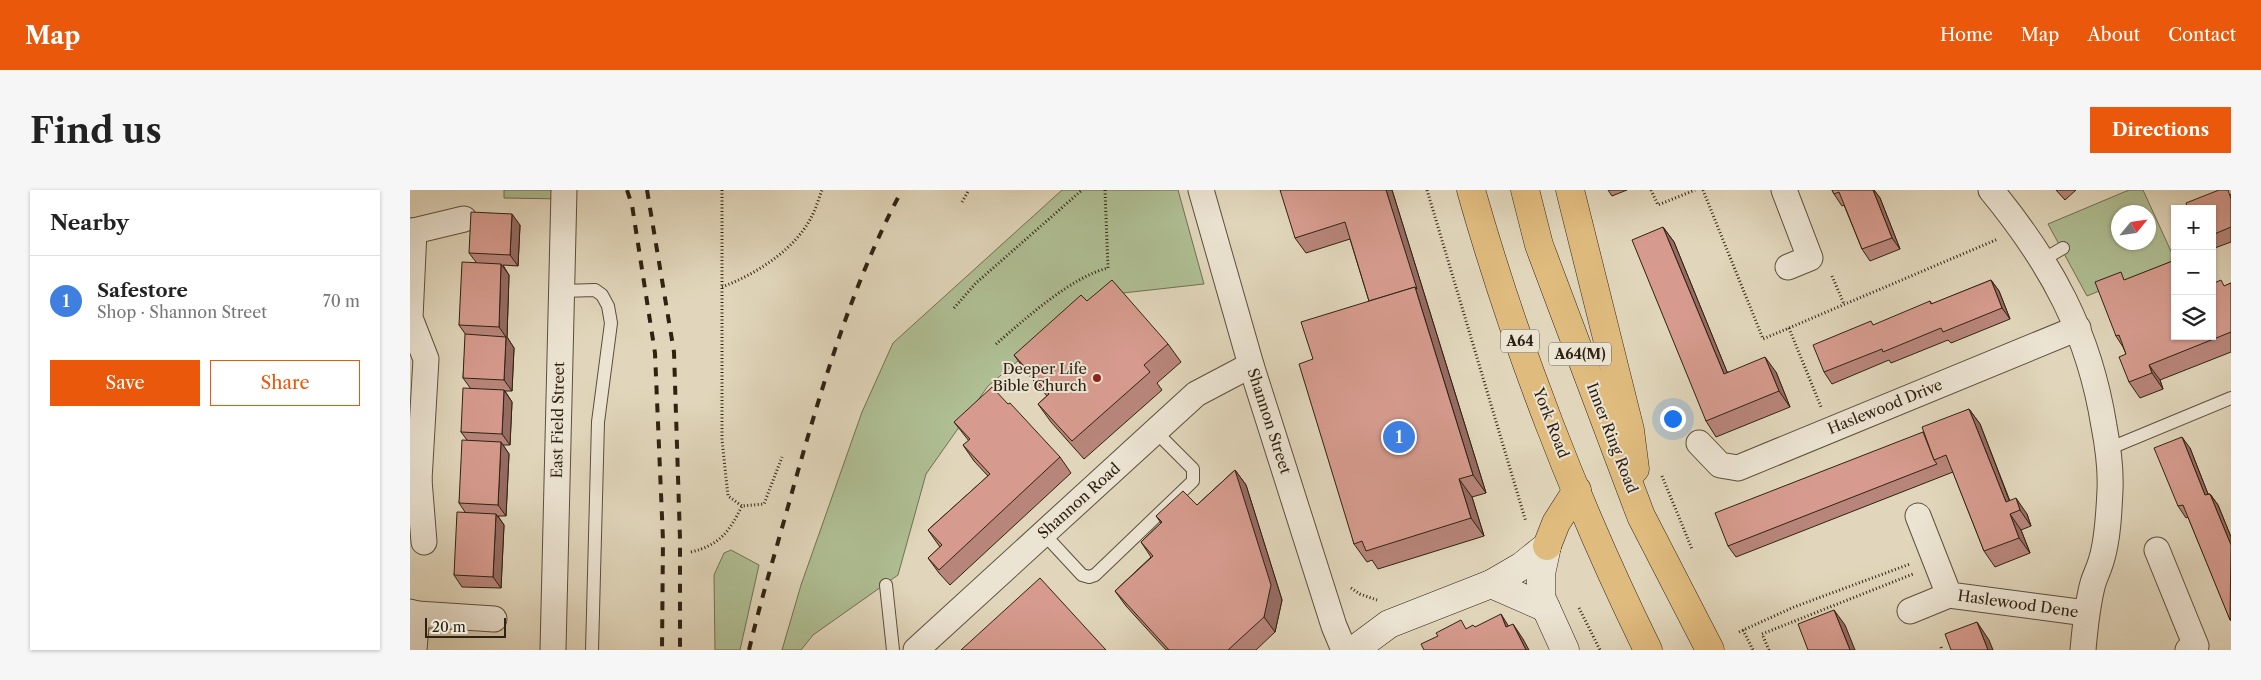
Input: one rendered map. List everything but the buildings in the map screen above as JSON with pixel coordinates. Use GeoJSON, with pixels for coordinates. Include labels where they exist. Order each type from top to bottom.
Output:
{"type":"FeatureCollection","features":[{"type":"Feature","properties":{"kind":"highway","name":"York Road"},"geometry":{"type":"LineString","coordinates":[[1471,190],[1510,317],[1577,490],[1613,576],[1648,650]]}},
{"type":"Feature","properties":{"kind":"highway","name":"Inner Ring Road"},"geometry":{"type":"LineString","coordinates":[[1525,190],[1539,245],[1641,516]]}},
{"type":"Feature","properties":{"kind":"highway"},"geometry":{"type":"LineString","coordinates":[[1570,190],[1630,430],[1641,516],[1710,650]]}},
{"type":"Feature","properties":{"kind":"highway"},"geometry":{"type":"LineString","coordinates":[[1547,546],[1556,523],[1577,490]]}},
{"type":"Feature","properties":{"kind":"street","name":"East Field Street"},"geometry":{"type":"LineString","coordinates":[[553,650],[564,190]]}},
{"type":"Feature","properties":{"kind":"street","name":"Shannon Street"},"geometry":{"type":"LineString","coordinates":[[1201,190],[1251,365],[1334,626],[1344,650]]}},
{"type":"Feature","properties":{"kind":"street"},"geometry":{"type":"LineString","coordinates":[[1784,190],[1810,258],[1788,267]]}},
{"type":"Feature","properties":{"kind":"street"},"geometry":{"type":"LineString","coordinates":[[1991,190],[2023,228],[2053,253],[2093,368],[2108,449],[2110,488],[2103,557],[2086,613],[2083,650]]}},
{"type":"Feature","properties":{"kind":"street"},"geometry":{"type":"LineString","coordinates":[[424,542],[414,480],[426,359],[410,318],[412,231],[464,219]]}},
{"type":"Feature","properties":{"kind":"street","name":"Haslewood Drive"},"geometry":{"type":"LineString","coordinates":[[1699,443],[1720,465],[1738,468],[2078,328]]}},
{"type":"Feature","properties":{"kind":"street","name":"Shannon Road"},"geometry":{"type":"LineString","coordinates":[[916,650],[1196,394],[1251,365]]}},
{"type":"Feature","properties":{"kind":"street","name":"Haslewood Dene"},"geometry":{"type":"LineString","coordinates":[[1918,516],[1949,595]]}},
{"type":"Feature","properties":{"kind":"street"},"geometry":{"type":"LineString","coordinates":[[1368,645],[1390,624],[1491,584],[1522,566],[1547,546]]}},
{"type":"Feature","properties":{"kind":"street"},"geometry":{"type":"LineString","coordinates":[[1547,546],[1541,574],[1541,597],[1564,650]]}},
{"type":"Feature","properties":{"kind":"street"},"geometry":{"type":"LineString","coordinates":[[2157,550],[2196,646],[2188,650]]}},
{"type":"Feature","properties":{"kind":"street"},"geometry":{"type":"LineString","coordinates":[[1491,584],[1546,608]]}},
{"type":"Feature","properties":{"kind":"street","name":"Haslewood Dene"},"geometry":{"type":"LineString","coordinates":[[1910,611],[1949,595],[2086,613]]}},
{"type":"Feature","properties":{"kind":"street"},"geometry":{"type":"LineString","coordinates":[[414,650],[414,613],[494,619]]}},
{"type":"Feature","properties":{"kind":"lane"},"geometry":{"type":"LineString","coordinates":[[562,291],[596,290],[602,294],[608,306],[611,322],[598,422],[592,650]]}},
{"type":"Feature","properties":{"kind":"lane"},"geometry":{"type":"LineString","coordinates":[[2108,449],[2231,398]]}},
{"type":"Feature","properties":{"kind":"lane"},"geometry":{"type":"LineString","coordinates":[[1043,534],[1082,575],[1089,577],[1096,575],[1193,481],[1193,469],[1156,431]]}},
{"type":"Feature","properties":{"kind":"lane"},"geometry":{"type":"LineString","coordinates":[[886,585],[893,650]]}},
{"type":"Feature","properties":{"kind":"path"},"geometry":{"type":"LineString","coordinates":[[722,190],[722,440],[728,496],[742,506],[764,504],[782,457]]}},
{"type":"Feature","properties":{"kind":"path"},"geometry":{"type":"LineString","coordinates":[[722,287],[744,278],[791,245],[812,217],[822,190]]}},
{"type":"Feature","properties":{"kind":"path"},"geometry":{"type":"LineString","coordinates":[[962,202],[969,190]]}},
{"type":"Feature","properties":{"kind":"path"},"geometry":{"type":"LineString","coordinates":[[954,308],[976,284],[1082,190]]}},
{"type":"Feature","properties":{"kind":"path"},"geometry":{"type":"LineString","coordinates":[[996,344],[1026,318],[1071,286],[1097,270],[1108,268],[1105,190]]}},
{"type":"Feature","properties":{"kind":"path"},"geometry":{"type":"LineString","coordinates":[[1427,190],[1528,526]]}},
{"type":"Feature","properties":{"kind":"path"},"geometry":{"type":"LineString","coordinates":[[1651,190],[1658,205],[1695,190]]}},
{"type":"Feature","properties":{"kind":"path"},"geometry":{"type":"LineString","coordinates":[[1703,190],[1763,339],[1998,239]]}},
{"type":"Feature","properties":{"kind":"path"},"geometry":{"type":"LineString","coordinates":[[1832,276],[1844,304]]}},
{"type":"Feature","properties":{"kind":"path"},"geometry":{"type":"LineString","coordinates":[[1789,328],[1822,411]]}},
{"type":"Feature","properties":{"kind":"path"},"geometry":{"type":"LineString","coordinates":[[691,552],[708,548],[720,540],[733,524],[742,506]]}},
{"type":"Feature","properties":{"kind":"path"},"geometry":{"type":"LineString","coordinates":[[1753,650],[1741,631],[1890,570],[1917,561],[1936,562]]}},
{"type":"Feature","properties":{"kind":"path"},"geometry":{"type":"LineString","coordinates":[[1769,650],[1762,634],[1919,572],[1936,562]]}},
{"type":"Feature","properties":{"kind":"path"},"geometry":{"type":"LineString","coordinates":[[1348,587],[1376,600],[1385,599]]}},
{"type":"Feature","properties":{"kind":"path"},"geometry":{"type":"LineString","coordinates":[[1576,601],[1600,650]]}},
{"type":"Feature","properties":{"kind":"green space"},"geometry":{"type":"Polygon","coordinates":[[[504,190],[564,190],[564,199],[504,198],[504,190]]]}},
{"type":"Feature","properties":{"kind":"green space"},"geometry":{"type":"Polygon","coordinates":[[[1062,190],[1178,190],[1204,284],[1096,296],[988,386],[926,474],[898,575],[813,635],[801,650],[782,650],[801,585],[862,412],[893,343],[1062,190]]]}},
{"type":"Feature","properties":{"kind":"green space"},"geometry":{"type":"Polygon","coordinates":[[[2129,190],[2143,190],[2150,205],[2111,205],[2111,250],[2156,250],[2156,218],[2171,251],[2171,262],[2087,296],[2048,224],[2129,190]]]}},
{"type":"Feature","properties":{"kind":"green space"},"geometry":{"type":"Polygon","coordinates":[[[731,550],[759,565],[740,650],[715,650],[714,575],[724,553],[731,550]]]}},
{"type":"Feature","properties":{"kind":"railway"},"geometry":{"type":"LineString","coordinates":[[627,190],[632,205],[655,353],[663,540],[662,650]]}},
{"type":"Feature","properties":{"kind":"railway"},"geometry":{"type":"LineString","coordinates":[[647,190],[674,352],[680,539],[680,650]]}},
{"type":"Feature","properties":{"kind":"railway"},"geometry":{"type":"LineString","coordinates":[[749,650],[794,485],[840,334],[868,261],[902,190]]}},
{"type":"Feature","properties":{"kind":"place","name":"Deeper Life Bible Church"},"geometry":{"type":"Point","coordinates":[1097,378]}},
{"type":"Feature","properties":{"kind":"place","name":"Safestore"},"geometry":{"type":"Point","coordinates":[1399,437]}}]}
